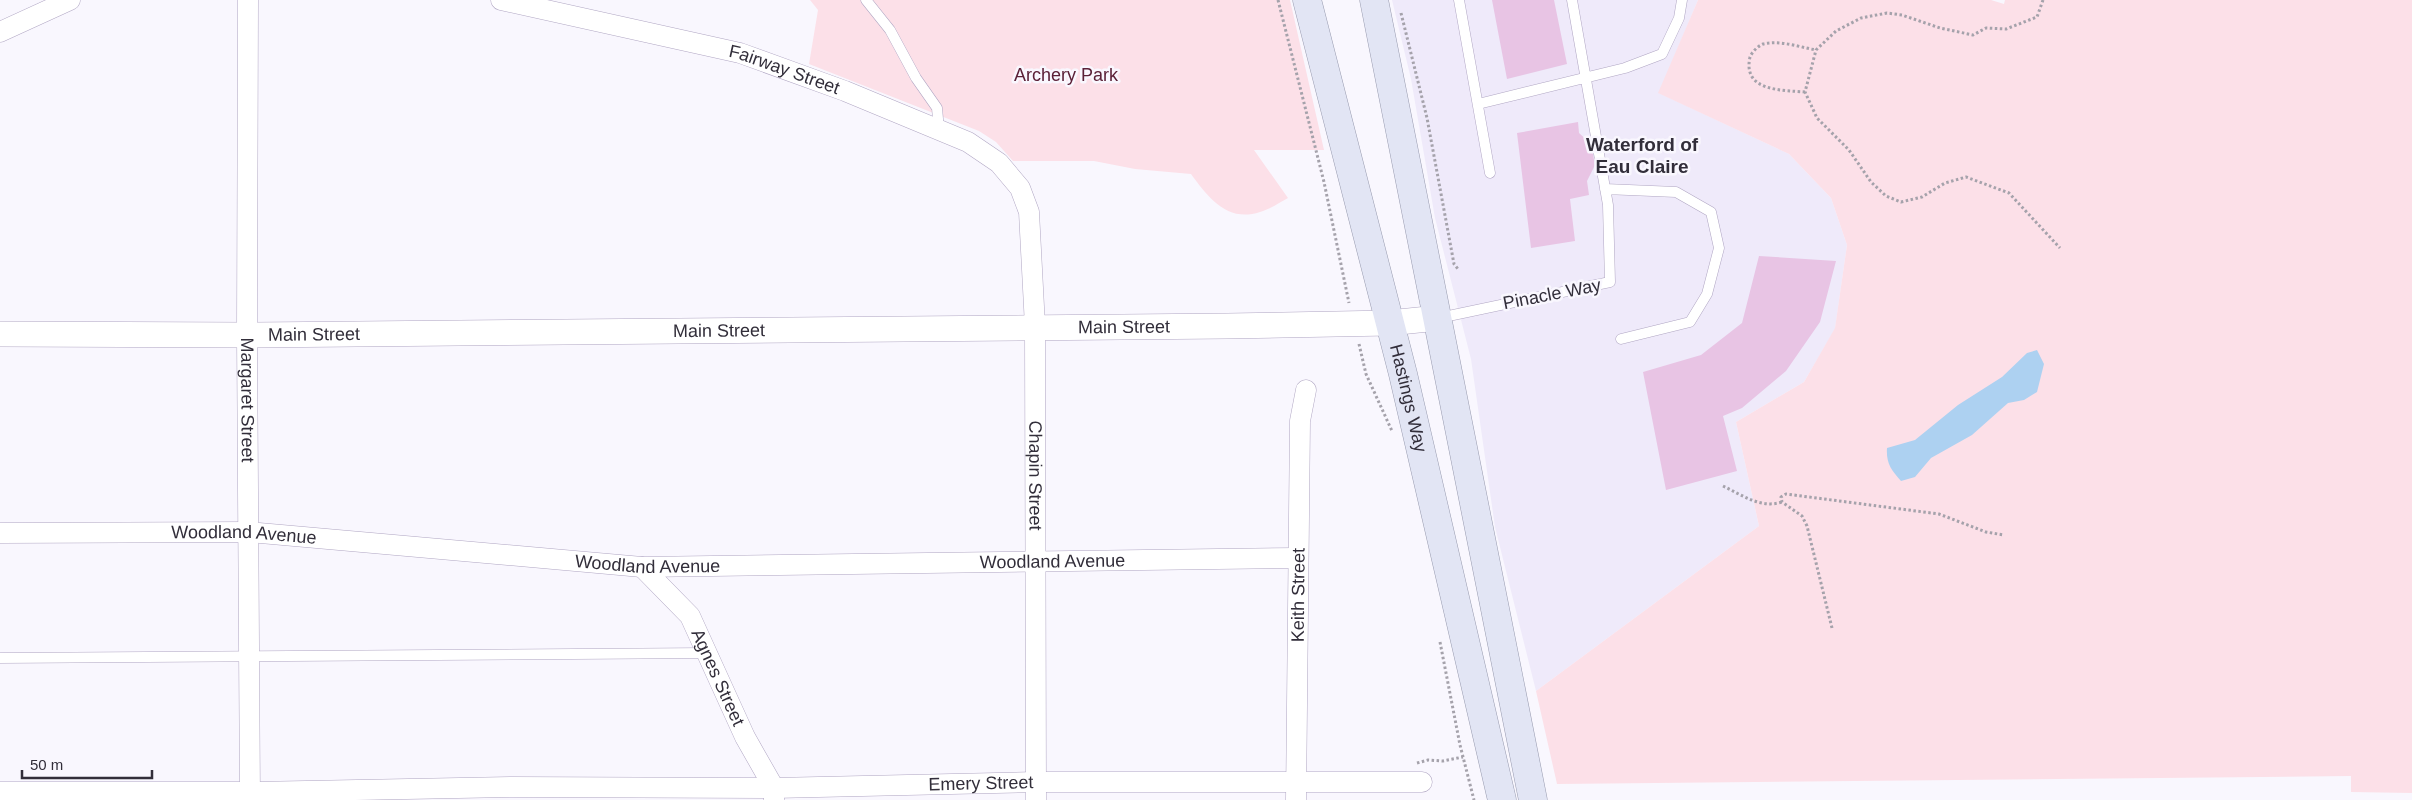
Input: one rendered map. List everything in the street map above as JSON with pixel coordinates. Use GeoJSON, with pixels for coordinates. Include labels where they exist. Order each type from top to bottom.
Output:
{"type":"FeatureCollection","features":[{"type":"Feature","properties":{"kind":"main road","name":"Hastings Way"},"geometry":{"type":"LineString","coordinates":[[1307,0],[1403,374],[1502,800]]}},
{"type":"Feature","properties":{"kind":"main road"},"geometry":{"type":"LineString","coordinates":[[1374,0],[1533,800]]}},
{"type":"Feature","properties":{"kind":"street"},"geometry":{"type":"LineString","coordinates":[[0,32],[70,0]]}},
{"type":"Feature","properties":{"kind":"street","name":"Margaret Street"},"geometry":{"type":"LineString","coordinates":[[248,0],[247,336],[250,796]]}},
{"type":"Feature","properties":{"kind":"street","name":"Fairway Street"},"geometry":{"type":"LineString","coordinates":[[501,0],[740,53],[845,90],[968,142],[999,162],[1020,188],[1029,212]]}},
{"type":"Feature","properties":{"kind":"street","name":"Chapin Street"},"geometry":{"type":"LineString","coordinates":[[1029,212],[1035,326],[1036,791]]}},
{"type":"Feature","properties":{"kind":"street","name":"Main Street"},"geometry":{"type":"LineString","coordinates":[[0,334],[247,336],[1354,324],[1438,318]]}},
{"type":"Feature","properties":{"kind":"street","name":"Keith Street"},"geometry":{"type":"LineString","coordinates":[[1296,791],[1297,558],[1300,421],[1306,390]]}},
{"type":"Feature","properties":{"kind":"street","name":"Woodland Avenue"},"geometry":{"type":"LineString","coordinates":[[0,534],[249,532],[642,567],[1037,560],[1297,558]]}},
{"type":"Feature","properties":{"kind":"street","name":"Agnes Street"},"geometry":{"type":"LineString","coordinates":[[642,567],[690,616],[745,737],[774,794]]}},
{"type":"Feature","properties":{"kind":"street","name":"Emery Street"},"geometry":{"type":"LineString","coordinates":[[0,792],[250,796],[1296,791],[1422,782]]}},
{"type":"Feature","properties":{"kind":"lane"},"geometry":{"type":"LineString","coordinates":[[866,0],[890,30],[916,78],[937,108],[939,130]]}},
{"type":"Feature","properties":{"kind":"lane"},"geometry":{"type":"LineString","coordinates":[[1459,0],[1490,173]]}},
{"type":"Feature","properties":{"kind":"lane","name":"Pinacle Way"},"geometry":{"type":"LineString","coordinates":[[1438,318],[1610,282],[1608,205],[1572,0]]}},
{"type":"Feature","properties":{"kind":"lane"},"geometry":{"type":"LineString","coordinates":[[1478,104],[1586,76],[1625,68],[1662,54],[1680,18],[1682,0]]}},
{"type":"Feature","properties":{"kind":"lane"},"geometry":{"type":"LineString","coordinates":[[1605,189],[1676,192],[1711,212],[1719,248],[1707,294],[1690,322],[1621,339]]}},
{"type":"Feature","properties":{"kind":"lane"},"geometry":{"type":"LineString","coordinates":[[0,658],[707,653]]}},
{"type":"Feature","properties":{"kind":"path"},"geometry":{"type":"LineString","coordinates":[[1278,0],[1324,182],[1366,374],[1394,437]]}},
{"type":"Feature","properties":{"kind":"path"},"geometry":{"type":"LineString","coordinates":[[2043,0],[2037,17],[2006,28],[1986,28],[1973,35],[1940,28],[1902,15],[1887,13],[1870,17],[1836,31],[1816,50],[1805,92],[1817,118],[1849,150],[1871,182],[1886,196],[1901,202],[1922,196],[1945,183],[1966,177],[2009,193],[2060,248]]}},
{"type":"Feature","properties":{"kind":"path"},"geometry":{"type":"LineString","coordinates":[[1400,9],[1427,118],[1454,264],[1458,269]]}},
{"type":"Feature","properties":{"kind":"path"},"geometry":{"type":"LineString","coordinates":[[1805,92],[1766,88],[1756,82],[1750,66],[1750,55],[1760,45],[1776,42],[1816,50]]}},
{"type":"Feature","properties":{"kind":"path"},"geometry":{"type":"LineString","coordinates":[[1723,486],[1760,504],[1772,505],[1782,502]]}},
{"type":"Feature","properties":{"kind":"path"},"geometry":{"type":"LineString","coordinates":[[1782,502],[1782,497],[1794,494],[1939,514],[1986,532],[2004,535]]}},
{"type":"Feature","properties":{"kind":"path"},"geometry":{"type":"LineString","coordinates":[[1782,502],[1802,516],[1807,526],[1832,628]]}},
{"type":"Feature","properties":{"kind":"path"},"geometry":{"type":"LineString","coordinates":[[1440,639],[1460,745],[1474,800]]}},
{"type":"Feature","properties":{"kind":"shaded area"},"geometry":{"type":"Polygon","coordinates":[[[1392,0],[1698,0],[1659,93],[1789,154],[1831,198],[1847,245],[1835,329],[1804,382],[1736,422],[1759,526],[1536,691],[1495,527],[1471,359],[1435,218],[1411,79],[1392,0]]]}},
{"type":"Feature","properties":{"kind":"green space","name":"Archery Park"},"geometry":{"type":"Polygon","coordinates":[[[810,0],[1290,0],[1324,150],[1254,150],[1288,198],[1260,212],[1248,214],[1238,214],[1220,206],[1204,191],[1191,174],[1135,169],[1094,161],[1013,161],[996,142],[979,131],[809,64],[818,10],[810,0]]]}},
{"type":"Feature","properties":{"kind":"green space"},"geometry":{"type":"Polygon","coordinates":[[[1698,0],[1991,0],[2004,4],[2005,0],[2412,0],[2412,793],[2351,792],[2351,776],[1557,784],[1536,691],[1759,526],[1736,422],[1804,382],[1835,328],[1847,245],[1831,198],[1789,154],[1658,93],[1698,0]]]}},
{"type":"Feature","properties":{"kind":"water"},"geometry":{"type":"Polygon","coordinates":[[[2037,350],[2044,364],[2037,392],[2024,400],[2008,403],[1972,435],[1931,458],[1915,477],[1901,481],[1890,466],[1887,458],[1887,448],[1915,440],[1958,405],[2002,377],[2027,353],[2037,350]]]}},
{"type":"Feature","properties":{"kind":"building"},"geometry":{"type":"Polygon","coordinates":[[[1492,0],[1554,0],[1567,64],[1507,79],[1492,0]]]}},
{"type":"Feature","properties":{"kind":"building"},"geometry":{"type":"Polygon","coordinates":[[[1578,122],[1579,133],[1591,144],[1595,165],[1587,181],[1589,195],[1570,199],[1575,241],[1531,248],[1517,133],[1578,122]]]}},
{"type":"Feature","properties":{"kind":"building"},"geometry":{"type":"Polygon","coordinates":[[[1759,256],[1836,261],[1820,322],[1786,371],[1742,408],[1723,416],[1737,471],[1666,490],[1643,372],[1701,355],[1742,323],[1759,256]]]}},
{"type":"Feature","properties":{"kind":"district","name":"Waterford of Eau Claire"},"geometry":{"type":"Point","coordinates":[1642,155]}}]}
